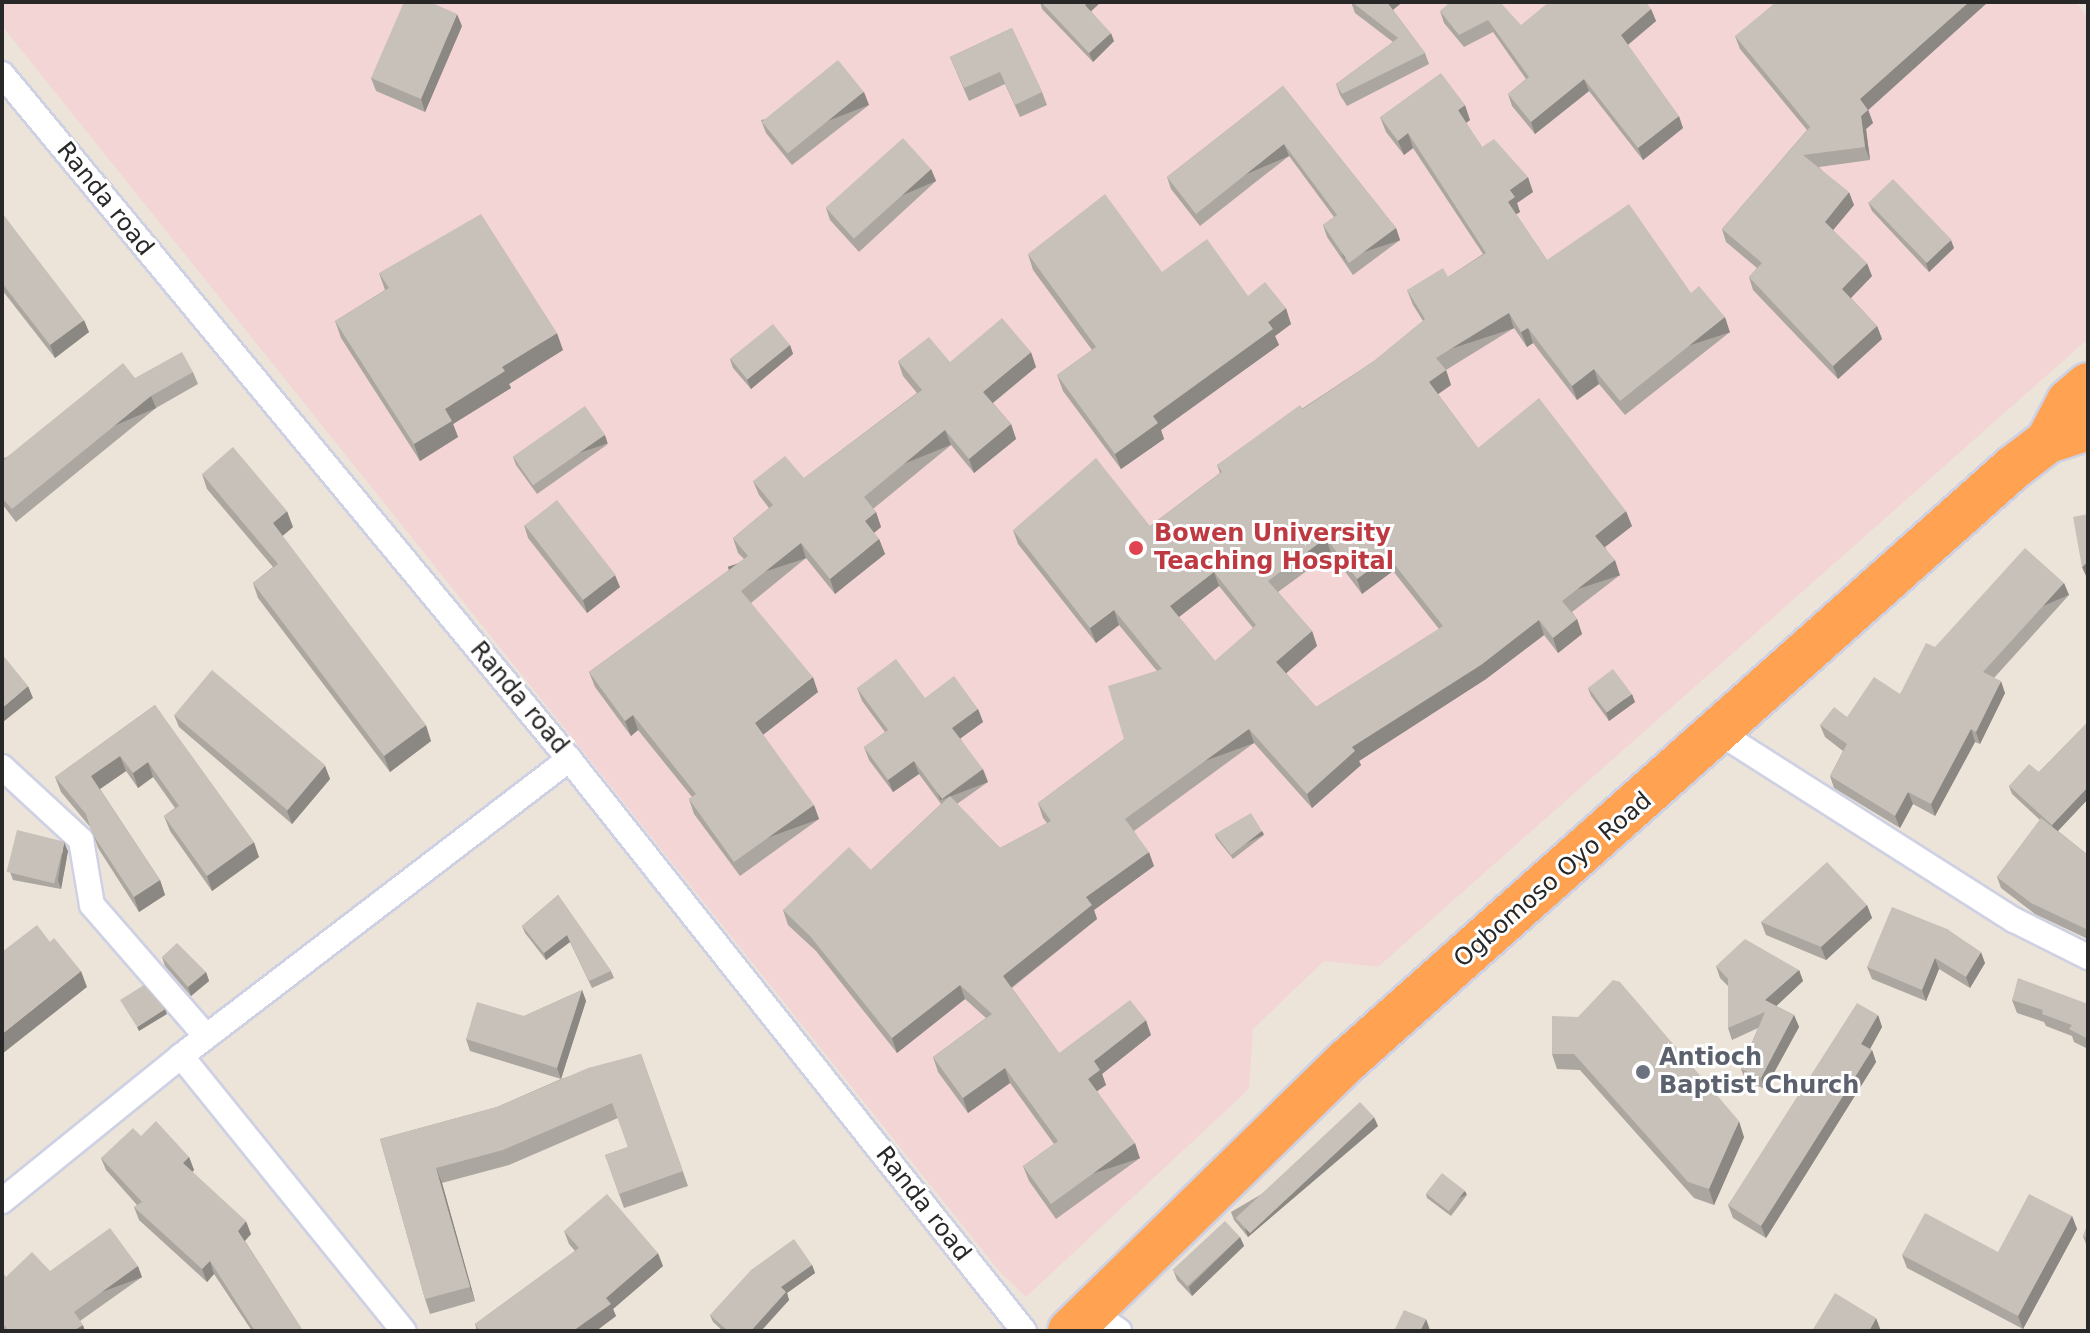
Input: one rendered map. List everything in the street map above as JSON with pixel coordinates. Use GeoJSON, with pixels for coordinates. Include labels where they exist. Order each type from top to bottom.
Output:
{"type":"FeatureCollection","features":[{"type":"Feature","properties":{"kind":"highway","name":"Ogbomoso Oyo Road"},"geometry":{"type":"LineString","coordinates":[[1093,1325],[1349,1059],[2078,419]]}},
{"type":"Feature","properties":{"kind":"street","name":"Randa road"},"geometry":{"type":"LineString","coordinates":[[2,74],[569,759],[1024,1331]]}},
{"type":"Feature","properties":{"kind":"street"},"geometry":{"type":"LineString","coordinates":[[1720,733],[2014,920],[2088,957]]}},
{"type":"Feature","properties":{"kind":"street"},"geometry":{"type":"LineString","coordinates":[[2,1201],[206,1036],[569,759]]}},
{"type":"Feature","properties":{"kind":"street"},"geometry":{"type":"LineString","coordinates":[[3,768],[81,840],[92,905],[206,1036]]}},
{"type":"Feature","properties":{"kind":"street"},"geometry":{"type":"LineString","coordinates":[[181,1056],[404,1331]]}},
{"type":"Feature","properties":{"kind":"shaded area","name":"Bowen University Teaching Hospital"},"geometry":{"type":"Polygon","coordinates":[[[2,2],[2076,2],[2088,18],[2088,339],[1378,967],[1324,961],[1253,1029],[1249,1089],[1026,1297],[1000,1272],[2,26],[2,2]]]}},
{"type":"Feature","properties":{"kind":"building"},"geometry":{"type":"Polygon","coordinates":[[[404,2],[430,2],[457,14],[421,99],[371,78],[404,2]]]}},
{"type":"Feature","properties":{"kind":"building"},"geometry":{"type":"Polygon","coordinates":[[[1041,2],[1088,2],[1085,5],[1111,33],[1089,53],[1041,2]]]}},
{"type":"Feature","properties":{"kind":"building"},"geometry":{"type":"Polygon","coordinates":[[[1352,2],[1387,2],[1425,53],[1342,94],[1336,84],[1398,38],[1352,2]]]}},
{"type":"Feature","properties":{"kind":"building"},"geometry":{"type":"Polygon","coordinates":[[[1450,2],[1500,2],[1521,25],[1549,2],[1646,2],[1651,9],[1621,35],[1679,116],[1638,148],[1584,79],[1531,122],[1508,94],[1529,77],[1488,20],[1459,35],[1440,11],[1450,2]]]}},
{"type":"Feature","properties":{"kind":"building"},"geometry":{"type":"Polygon","coordinates":[[[1776,2],[1969,2],[1860,99],[1868,110],[1861,116],[1865,147],[1803,155],[1849,192],[1825,222],[1867,263],[1842,289],[1877,326],[1833,366],[1749,277],[1762,263],[1722,229],[1810,127],[1735,36],[1776,2]]]}},
{"type":"Feature","properties":{"kind":"building"},"geometry":{"type":"Polygon","coordinates":[[[1012,28],[1042,92],[1015,105],[1000,72],[964,88],[950,57],[1012,28]]]}},
{"type":"Feature","properties":{"kind":"building"},"geometry":{"type":"Polygon","coordinates":[[[838,60],[864,92],[788,154],[762,122],[838,60]]]}},
{"type":"Feature","properties":{"kind":"building"},"geometry":{"type":"Polygon","coordinates":[[[1441,73],[1465,105],[1458,110],[1482,147],[1494,139],[1528,177],[1510,190],[1515,197],[1508,202],[1547,260],[1629,204],[1691,293],[1699,286],[1725,317],[1620,401],[1594,369],[1572,386],[1528,328],[1521,332],[1509,313],[1436,358],[1446,370],[1429,382],[1478,448],[1539,398],[1626,511],[1595,536],[1615,560],[1562,601],[1577,619],[1553,638],[1539,620],[1481,665],[1352,747],[1355,751],[1307,794],[1249,729],[1125,819],[1149,852],[1086,897],[1092,905],[1003,976],[1059,1053],[1130,1000],[1146,1020],[1094,1061],[1100,1070],[1088,1079],[1135,1143],[1051,1204],[1023,1166],[1058,1141],[1005,1068],[963,1098],[933,1057],[992,1014],[960,985],[892,1038],[810,936],[783,910],[849,847],[871,870],[950,796],[1000,848],[1051,821],[1038,803],[1124,739],[1108,686],[1162,669],[1114,610],[1090,628],[1013,530],[1096,458],[1150,526],[1222,472],[1217,465],[1300,405],[1303,409],[1374,361],[1425,319],[1407,290],[1443,268],[1448,277],[1486,253],[1408,133],[1398,141],[1380,117],[1441,73]],[[1326,538],[1268,581],[1312,631],[1276,662],[1316,707],[1443,626],[1388,556],[1357,579],[1326,538]],[[1214,572],[1170,606],[1215,661],[1256,625],[1214,572]]]}},
{"type":"Feature","properties":{"kind":"building"},"geometry":{"type":"Polygon","coordinates":[[[1283,86],[1396,228],[1349,263],[1323,225],[1337,215],[1284,144],[1196,214],[1167,177],[1283,86]]]}},
{"type":"Feature","properties":{"kind":"building"},"geometry":{"type":"Polygon","coordinates":[[[903,138],[931,169],[854,239],[826,208],[903,138]]]}},
{"type":"Feature","properties":{"kind":"building"},"geometry":{"type":"Polygon","coordinates":[[[1893,179],[1951,239],[1927,263],[1869,203],[1893,179]]]}},
{"type":"Feature","properties":{"kind":"building"},"geometry":{"type":"Polygon","coordinates":[[[1105,194],[1162,272],[1207,239],[1248,296],[1265,282],[1286,308],[1268,322],[1273,329],[1153,416],[1158,423],[1115,454],[1057,375],[1096,347],[1028,254],[1105,194]]]}},
{"type":"Feature","properties":{"kind":"building"},"geometry":{"type":"Polygon","coordinates":[[[2,213],[84,320],[50,345],[2,283],[2,213]]]}},
{"type":"Feature","properties":{"kind":"building"},"geometry":{"type":"Polygon","coordinates":[[[481,214],[557,333],[502,367],[505,371],[445,409],[452,421],[414,444],[335,321],[389,288],[379,273],[481,214]]]}},
{"type":"Feature","properties":{"kind":"building"},"geometry":{"type":"Polygon","coordinates":[[[1002,318],[1031,352],[983,392],[1011,424],[969,459],[945,430],[864,497],[876,512],[865,521],[879,539],[830,579],[801,543],[741,591],[813,677],[755,723],[814,805],[734,862],[689,799],[696,794],[633,715],[625,721],[589,672],[748,556],[733,538],[773,505],[753,481],[785,456],[804,478],[922,390],[898,361],[929,337],[950,362],[1002,318]]]}},
{"type":"Feature","properties":{"kind":"building"},"geometry":{"type":"Polygon","coordinates":[[[773,324],[790,345],[747,380],[730,359],[773,324]]]}},
{"type":"Feature","properties":{"kind":"building"},"geometry":{"type":"Polygon","coordinates":[[[182,352],[193,372],[151,396],[12,509],[2,498],[2,461],[123,363],[135,378],[182,352]]]}},
{"type":"Feature","properties":{"kind":"building"},"geometry":{"type":"Polygon","coordinates":[[[585,406],[605,435],[533,485],[513,456],[585,406]]]}},
{"type":"Feature","properties":{"kind":"building"},"geometry":{"type":"Polygon","coordinates":[[[233,447],[287,511],[273,523],[426,725],[384,756],[253,583],[278,564],[202,474],[233,447]]]}},
{"type":"Feature","properties":{"kind":"building"},"geometry":{"type":"Polygon","coordinates":[[[557,500],[615,575],[583,600],[525,525],[557,500]]]}},
{"type":"Feature","properties":{"kind":"building"},"geometry":{"type":"Polygon","coordinates":[[[2088,514],[2088,561],[2082,567],[2073,517],[2088,514]]]}},
{"type":"Feature","properties":{"kind":"building"},"geometry":{"type":"Polygon","coordinates":[[[2025,548],[2064,583],[1983,672],[2001,681],[1976,732],[1971,729],[1931,804],[1908,792],[1895,816],[1830,776],[1847,744],[1820,725],[1834,707],[1847,717],[1874,677],[1900,694],[1926,643],[1935,647],[2025,548]]]}},
{"type":"Feature","properties":{"kind":"building"},"geometry":{"type":"Polygon","coordinates":[[[2,654],[28,686],[2,708],[2,654]]]}},
{"type":"Feature","properties":{"kind":"building"},"geometry":{"type":"Polygon","coordinates":[[[896,659],[925,698],[954,676],[978,709],[952,728],[983,769],[942,799],[914,761],[888,780],[864,747],[888,730],[857,688],[896,659]]]}},
{"type":"Feature","properties":{"kind":"building"},"geometry":{"type":"Polygon","coordinates":[[[1613,669],[1632,694],[1607,712],[1588,688],[1613,669]]]}},
{"type":"Feature","properties":{"kind":"building"},"geometry":{"type":"Polygon","coordinates":[[[212,670],[325,765],[287,810],[174,715],[212,670]]]}},
{"type":"Feature","properties":{"kind":"building"},"geometry":{"type":"Polygon","coordinates":[[[155,705],[254,842],[207,876],[164,816],[179,806],[148,762],[133,773],[120,756],[91,776],[160,880],[134,897],[92,833],[86,814],[55,777],[155,705]]]}},
{"type":"Feature","properties":{"kind":"building"},"geometry":{"type":"Polygon","coordinates":[[[2088,722],[2088,787],[2052,825],[2009,786],[2029,764],[2039,772],[2088,722]]]}},
{"type":"Feature","properties":{"kind":"building"},"geometry":{"type":"Polygon","coordinates":[[[1251,813],[1262,831],[1231,855],[1215,834],[1251,813]]]}},
{"type":"Feature","properties":{"kind":"building"},"geometry":{"type":"Polygon","coordinates":[[[2041,818],[2088,855],[2088,930],[2031,903],[1997,877],[2041,818]]]}},
{"type":"Feature","properties":{"kind":"building"},"geometry":{"type":"Polygon","coordinates":[[[17,830],[65,842],[54,884],[7,872],[17,830]]]}},
{"type":"Feature","properties":{"kind":"building"},"geometry":{"type":"Polygon","coordinates":[[[1827,862],[1867,905],[1821,947],[1761,922],[1827,862]]]}},
{"type":"Feature","properties":{"kind":"building"},"geometry":{"type":"Polygon","coordinates":[[[558,895],[611,971],[589,981],[567,935],[544,953],[522,926],[558,895]]]}},
{"type":"Feature","properties":{"kind":"building"},"geometry":{"type":"Polygon","coordinates":[[[1892,907],[1947,929],[1981,952],[1966,977],[1935,958],[1922,990],[1867,967],[1892,907]]]}},
{"type":"Feature","properties":{"kind":"building"},"geometry":{"type":"Polygon","coordinates":[[[37,925],[50,942],[54,938],[81,971],[2,1034],[2,952],[37,925]]]}},
{"type":"Feature","properties":{"kind":"building"},"geometry":{"type":"Polygon","coordinates":[[[1745,939],[1799,970],[1765,1000],[1794,1015],[1761,1078],[1741,1069],[1765,1012],[1728,1028],[1728,979],[1716,966],[1745,939]]]}},
{"type":"Feature","properties":{"kind":"building"},"geometry":{"type":"Polygon","coordinates":[[[177,943],[206,972],[188,987],[162,957],[177,943]]]}},
{"type":"Feature","properties":{"kind":"building"},"geometry":{"type":"Polygon","coordinates":[[[2018,978],[2088,1004],[2088,1039],[2069,1029],[2072,1025],[2042,1014],[2043,1010],[2012,1000],[2018,978]]]}},
{"type":"Feature","properties":{"kind":"building"},"geometry":{"type":"Polygon","coordinates":[[[1613,980],[1620,982],[1739,1121],[1709,1189],[1688,1182],[1574,1054],[1552,1054],[1552,1016],[1578,1017],[1613,980]]]}},
{"type":"Feature","properties":{"kind":"building"},"geometry":{"type":"Polygon","coordinates":[[[144,985],[165,1009],[137,1027],[120,1000],[144,985]]]}},
{"type":"Feature","properties":{"kind":"building"},"geometry":{"type":"Polygon","coordinates":[[[582,990],[557,1068],[466,1039],[477,1002],[524,1016],[582,990]]]}},
{"type":"Feature","properties":{"kind":"building"},"geometry":{"type":"Polygon","coordinates":[[[1857,1003],[1878,1015],[1861,1044],[1872,1050],[1761,1226],[1728,1205],[1857,1003]]]}},
{"type":"Feature","properties":{"kind":"building"},"geometry":{"type":"Polygon","coordinates":[[[641,1054],[683,1171],[619,1194],[605,1155],[628,1147],[612,1103],[503,1150],[436,1168],[470,1287],[425,1299],[380,1139],[497,1107],[588,1068],[641,1054]]]}},
{"type":"Feature","properties":{"kind":"building"},"geometry":{"type":"Polygon","coordinates":[[[1360,1102],[1374,1117],[1250,1233],[1236,1218],[1360,1102]]]}},
{"type":"Feature","properties":{"kind":"building"},"geometry":{"type":"Polygon","coordinates":[[[156,1121],[189,1157],[183,1163],[246,1221],[238,1231],[303,1331],[255,1331],[210,1261],[202,1269],[134,1207],[142,1202],[101,1158],[133,1128],[141,1136],[156,1121]]]}},
{"type":"Feature","properties":{"kind":"building"},"geometry":{"type":"Polygon","coordinates":[[[1442,1173],[1465,1191],[1449,1211],[1426,1193],[1442,1173]]]}},
{"type":"Feature","properties":{"kind":"building"},"geometry":{"type":"Polygon","coordinates":[[[607,1194],[658,1253],[606,1298],[611,1304],[573,1331],[480,1331],[475,1324],[579,1248],[564,1231],[607,1194]]]}},
{"type":"Feature","properties":{"kind":"building"},"geometry":{"type":"Polygon","coordinates":[[[2029,1194],[2072,1216],[2018,1316],[1902,1255],[1925,1213],[1998,1252],[2029,1194]]]}},
{"type":"Feature","properties":{"kind":"building"},"geometry":{"type":"Polygon","coordinates":[[[1225,1221],[1240,1237],[1187,1286],[1172,1270],[1225,1221]]]}},
{"type":"Feature","properties":{"kind":"building"},"geometry":{"type":"Polygon","coordinates":[[[110,1228],[138,1266],[74,1312],[83,1325],[73,1331],[9,1331],[2,1323],[2,1272],[6,1277],[32,1252],[50,1271],[110,1228]]]}},
{"type":"Feature","properties":{"kind":"building"},"geometry":{"type":"Polygon","coordinates":[[[794,1239],[812,1265],[781,1287],[786,1292],[751,1331],[728,1331],[710,1315],[751,1270],[794,1239]]]}},
{"type":"Feature","properties":{"kind":"building"},"geometry":{"type":"Polygon","coordinates":[[[1835,1293],[1876,1318],[1869,1331],[1812,1331],[1835,1293]]]}},
{"type":"Feature","properties":{"kind":"building"},"geometry":{"type":"Polygon","coordinates":[[[1404,1310],[1426,1319],[1420,1331],[1394,1331],[1404,1310]]]}},
{"type":"Feature","properties":{"kind":"place","name":"Bowen University Teaching Hospital"},"geometry":{"type":"Point","coordinates":[1136,548]}},
{"type":"Feature","properties":{"kind":"place","name":"Antioch Baptist Church"},"geometry":{"type":"Point","coordinates":[1643,1072]}}]}
